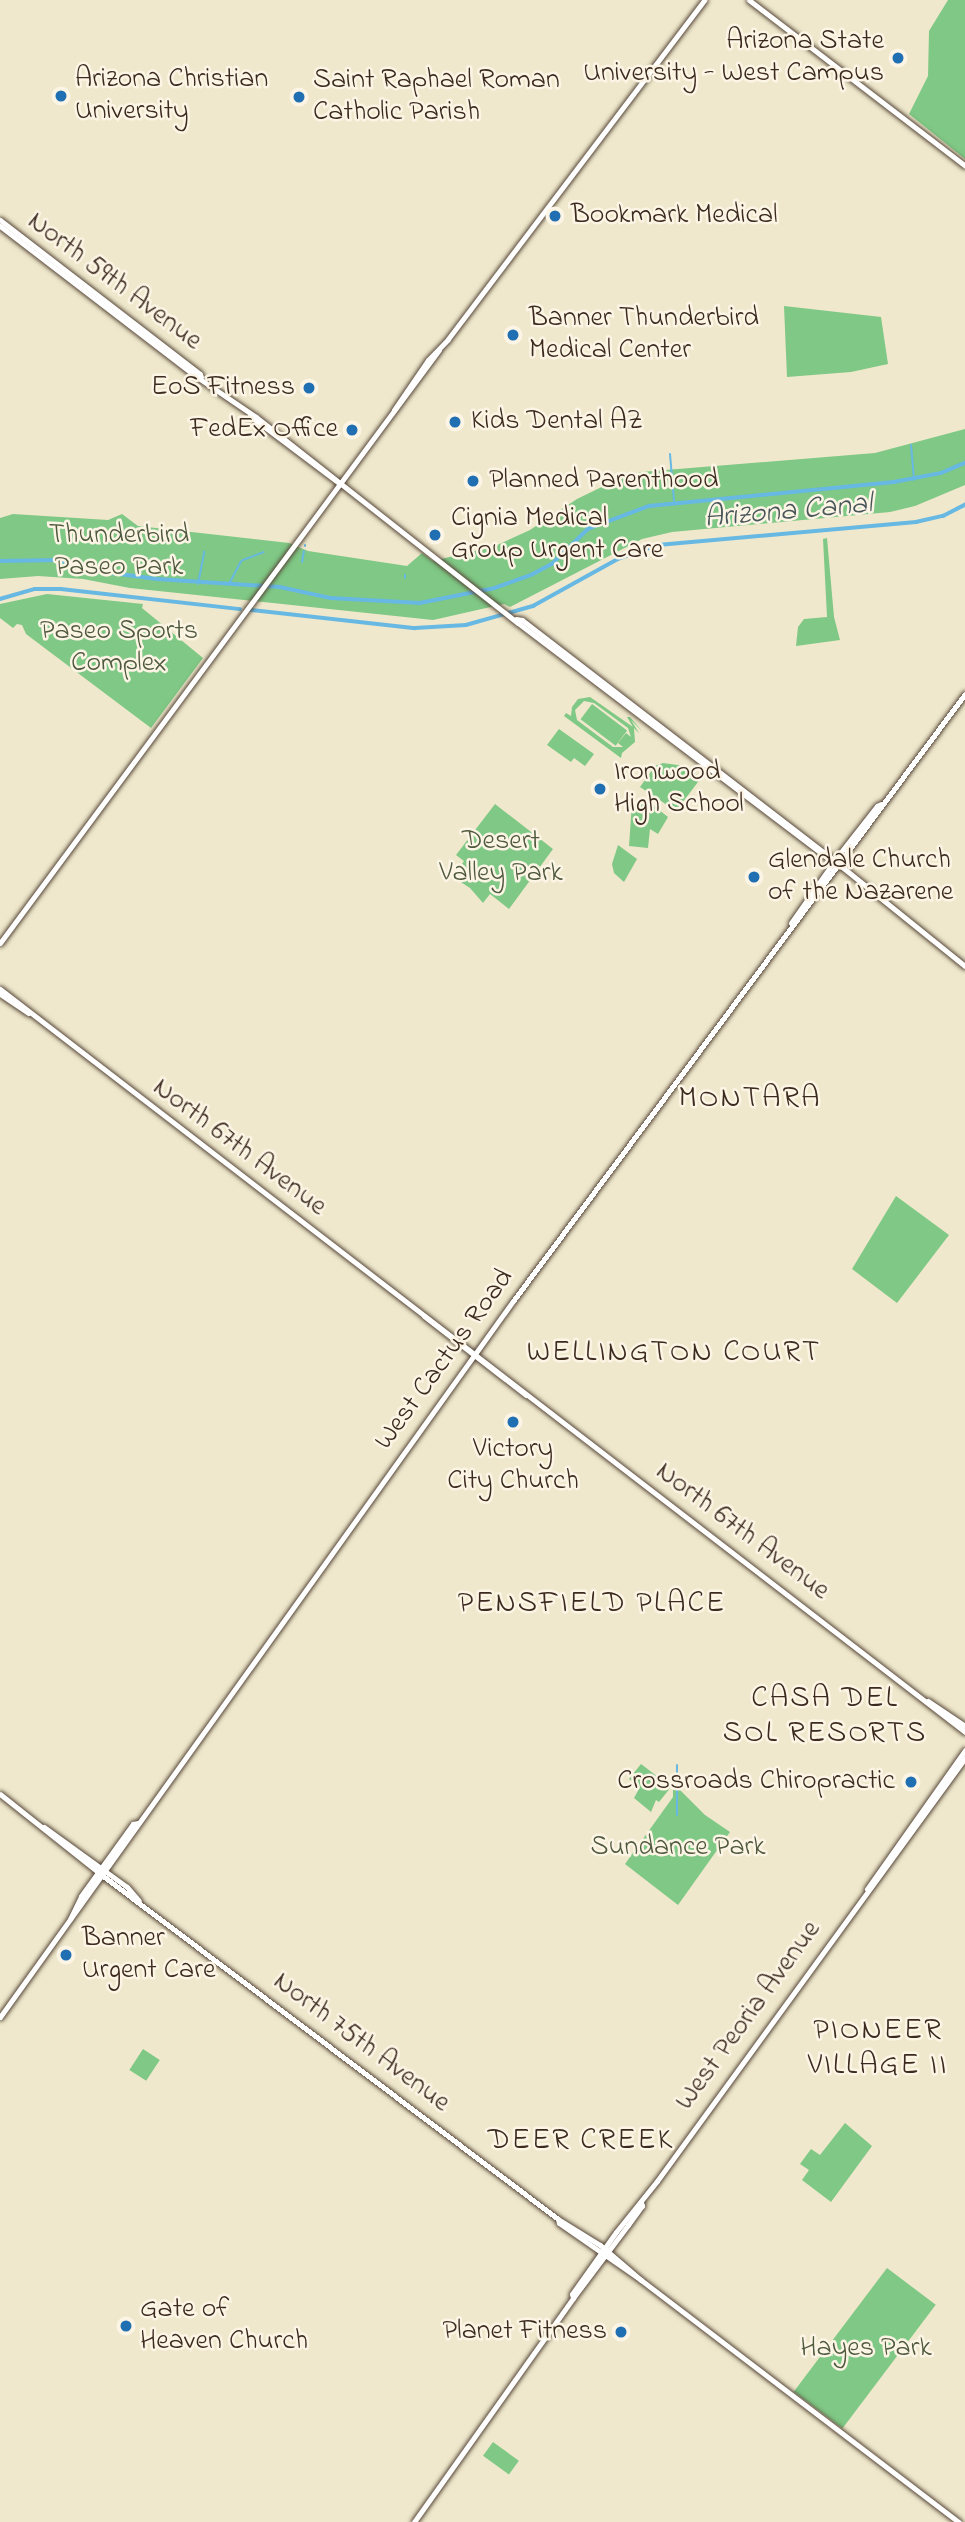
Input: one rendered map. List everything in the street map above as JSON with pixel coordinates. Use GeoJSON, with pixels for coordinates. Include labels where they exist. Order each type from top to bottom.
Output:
{"type":"FeatureCollection","features":[{"type":"Feature","properties":{"kind":"main road"},"geometry":{"type":"LineString","coordinates":[[394,410],[415,386],[439,350],[704,0]]}},
{"type":"Feature","properties":{"kind":"main road"},"geometry":{"type":"LineString","coordinates":[[749,0],[965,166]]}},
{"type":"Feature","properties":{"kind":"main road","name":"North 59th Avenue"},"geometry":{"type":"LineString","coordinates":[[0,220],[201,377]]}},
{"type":"Feature","properties":{"kind":"main road","name":"North 59th Avenue"},"geometry":{"type":"LineString","coordinates":[[0,226],[313,461],[651,726],[828,862],[835,864]]}},
{"type":"Feature","properties":{"kind":"main road"},"geometry":{"type":"LineString","coordinates":[[0,943],[394,410],[428,360],[439,350]]}},
{"type":"Feature","properties":{"kind":"main road"},"geometry":{"type":"LineString","coordinates":[[415,386],[428,360]]}},
{"type":"Feature","properties":{"kind":"main road","name":"North 59th Avenue"},"geometry":{"type":"LineString","coordinates":[[250,415],[301,457],[339,483]]}},
{"type":"Feature","properties":{"kind":"main road"},"geometry":{"type":"LineString","coordinates":[[301,457],[313,461]]}},
{"type":"Feature","properties":{"kind":"main road","name":"North 59th Avenue"},"geometry":{"type":"LineString","coordinates":[[514,618],[522,620],[661,727],[962,960],[965,966]]}},
{"type":"Feature","properties":{"kind":"main road","name":"West Cactus Road"},"geometry":{"type":"LineString","coordinates":[[0,2017],[69,1920],[72,1910],[138,1824],[474,1354],[877,806],[965,694]]}},
{"type":"Feature","properties":{"kind":"main road"},"geometry":{"type":"LineString","coordinates":[[651,726],[661,727]]}},
{"type":"Feature","properties":{"kind":"main road","name":"North 67th Avenue"},"geometry":{"type":"LineString","coordinates":[[0,989],[965,1732]]}},
{"type":"Feature","properties":{"kind":"main road","name":"North 67th Avenue"},"geometry":{"type":"LineString","coordinates":[[0,994],[28,1013]]}},
{"type":"Feature","properties":{"kind":"main road","name":"North 67th Avenue"},"geometry":{"type":"LineString","coordinates":[[928,1701],[965,1726]]}},
{"type":"Feature","properties":{"kind":"main road","name":"West Peoria Avenue"},"geometry":{"type":"LineString","coordinates":[[414,2522],[965,1750]]}},
{"type":"Feature","properties":{"kind":"main road","name":"West Peoria Avenue"},"geometry":{"type":"LineString","coordinates":[[867,1889],[965,1758]]}},
{"type":"Feature","properties":{"kind":"main road","name":"North 75th Avenue"},"geometry":{"type":"LineString","coordinates":[[0,1794],[559,2221],[960,2522]]}},
{"type":"Feature","properties":{"kind":"main road","name":"North 75th Avenue"},"geometry":{"type":"LineString","coordinates":[[43,1828],[60,1837],[102,1872]]}},
{"type":"Feature","properties":{"kind":"main road"},"geometry":{"type":"LineString","coordinates":[[885,1868],[897,1843]]}},
{"type":"Feature","properties":{"kind":"main road","name":"North 75th Avenue"},"geometry":{"type":"LineString","coordinates":[[559,2221],[572,2225],[605,2253]]}},
{"type":"Feature","properties":{"kind":"green space"},"geometry":{"type":"Polygon","coordinates":[[[948,0],[965,0],[965,159],[909,114],[928,76],[929,31],[948,0]]]}},
{"type":"Feature","properties":{"kind":"green space"},"geometry":{"type":"Polygon","coordinates":[[[784,306],[881,317],[888,364],[851,372],[787,377],[784,306]]]}},
{"type":"Feature","properties":{"kind":"green space","name":"Thunderbird Paseo Park"},"geometry":{"type":"Polygon","coordinates":[[[965,429],[965,485],[915,506],[890,512],[672,532],[642,539],[510,607],[504,604],[433,620],[130,588],[83,579],[38,576],[0,579],[0,518],[13,514],[108,520],[122,514],[138,526],[289,543],[308,551],[407,566],[422,553],[433,561],[495,546],[530,530],[577,499],[614,481],[641,472],[875,453],[965,429]]]}},
{"type":"Feature","properties":{"kind":"green space"},"geometry":{"type":"Polygon","coordinates":[[[827,538],[834,617],[840,640],[796,646],[798,627],[804,619],[827,617],[823,539],[827,538]]]}},
{"type":"Feature","properties":{"kind":"green space","name":"Paseo Sports Complex"},"geometry":{"type":"Polygon","coordinates":[[[47,594],[143,604],[142,608],[203,658],[151,728],[26,634],[22,625],[17,624],[13,628],[0,618],[0,604],[47,594]]]}},
{"type":"Feature","properties":{"kind":"green space"},"geometry":{"type":"Polygon","coordinates":[[[590,697],[633,727],[627,717],[630,717],[642,731],[631,720],[639,733],[634,728],[635,742],[622,753],[621,758],[564,716],[566,713],[571,716],[572,707],[578,699],[590,697]],[[584,701],[575,710],[577,720],[613,747],[623,747],[618,743],[626,733],[631,737],[628,728],[594,703],[584,701]]]}},
{"type":"Feature","properties":{"kind":"green space"},"geometry":{"type":"Polygon","coordinates":[[[592,704],[627,730],[616,746],[581,719],[592,704]]]}},
{"type":"Feature","properties":{"kind":"green space"},"geometry":{"type":"Polygon","coordinates":[[[559,729],[594,754],[585,766],[574,758],[571,762],[547,745],[559,729]]]}},
{"type":"Feature","properties":{"kind":"green space"},"geometry":{"type":"Polygon","coordinates":[[[663,763],[685,766],[701,778],[676,811],[640,787],[655,766],[663,763]]]}},
{"type":"Feature","properties":{"kind":"green space"},"geometry":{"type":"Polygon","coordinates":[[[632,803],[651,804],[651,809],[654,806],[668,817],[658,834],[650,829],[648,848],[629,846],[632,803]]]}},
{"type":"Feature","properties":{"kind":"green space","name":"Desert Valley Park"},"geometry":{"type":"Polygon","coordinates":[[[495,804],[553,849],[509,909],[490,894],[483,903],[470,888],[453,877],[464,861],[456,855],[495,804]]]}},
{"type":"Feature","properties":{"kind":"green space"},"geometry":{"type":"Polygon","coordinates":[[[618,845],[637,859],[624,882],[614,873],[612,864],[618,845]]]}},
{"type":"Feature","properties":{"kind":"green space"},"geometry":{"type":"Polygon","coordinates":[[[896,1196],[949,1235],[897,1303],[852,1269],[896,1196]]]}},
{"type":"Feature","properties":{"kind":"green space"},"geometry":{"type":"Polygon","coordinates":[[[641,1764],[671,1787],[659,1802],[656,1800],[651,1812],[634,1798],[640,1787],[629,1779],[641,1764]]]}},
{"type":"Feature","properties":{"kind":"green space","name":"Sundance Park"},"geometry":{"type":"Polygon","coordinates":[[[673,1783],[705,1815],[730,1832],[678,1905],[625,1864],[673,1797],[673,1783]]]}},
{"type":"Feature","properties":{"kind":"green space"},"geometry":{"type":"Polygon","coordinates":[[[143,2049],[160,2060],[146,2081],[129,2070],[143,2049]]]}},
{"type":"Feature","properties":{"kind":"green space"},"geometry":{"type":"Polygon","coordinates":[[[845,2123],[872,2146],[831,2202],[802,2180],[809,2170],[800,2164],[811,2149],[820,2155],[845,2123]]]}},
{"type":"Feature","properties":{"kind":"green space","name":"Hayes Park"},"geometry":{"type":"Polygon","coordinates":[[[887,2268],[936,2305],[842,2428],[794,2392],[887,2268]]]}},
{"type":"Feature","properties":{"kind":"green space"},"geometry":{"type":"Polygon","coordinates":[[[493,2442],[519,2461],[509,2475],[483,2456],[493,2442]]]}},
{"type":"Feature","properties":{"kind":"waterway"},"geometry":{"type":"LineString","coordinates":[[911,445],[914,480]]}},
{"type":"Feature","properties":{"kind":"waterway"},"geometry":{"type":"LineString","coordinates":[[670,454],[674,501]]}},
{"type":"Feature","properties":{"kind":"waterway"},"geometry":{"type":"LineString","coordinates":[[0,561],[58,560],[112,573],[157,579],[280,587],[331,598],[420,603],[495,588],[531,575],[552,564],[588,529],[649,506],[894,482],[941,473],[965,463]]}},
{"type":"Feature","properties":{"kind":"waterway","name":"Arizona Canal"},"geometry":{"type":"LineString","coordinates":[[251,610],[415,628],[466,625],[533,606],[618,559],[658,545],[916,522],[943,516],[965,505]]}},
{"type":"Feature","properties":{"kind":"waterway"},"geometry":{"type":"LineString","coordinates":[[302,562],[304,551]]}},
{"type":"Feature","properties":{"kind":"waterway"},"geometry":{"type":"LineString","coordinates":[[198,584],[204,552]]}},
{"type":"Feature","properties":{"kind":"waterway"},"geometry":{"type":"LineString","coordinates":[[243,560],[264,552]]}},
{"type":"Feature","properties":{"kind":"waterway"},"geometry":{"type":"LineString","coordinates":[[229,584],[241,561]]}},
{"type":"Feature","properties":{"kind":"waterway"},"geometry":{"type":"LineString","coordinates":[[0,599],[35,589],[61,589],[240,609]]}},
{"type":"Feature","properties":{"kind":"waterway"},"geometry":{"type":"LineString","coordinates":[[677,1765],[677,1815]]}},
{"type":"Feature","properties":{"kind":"place","name":"Arizona State University - West Campus"},"geometry":{"type":"Point","coordinates":[898,58]}},
{"type":"Feature","properties":{"kind":"place","name":"Arizona Christian University"},"geometry":{"type":"Point","coordinates":[61,96]}},
{"type":"Feature","properties":{"kind":"place","name":"Saint Raphael Roman Catholic Parish"},"geometry":{"type":"Point","coordinates":[299,97]}},
{"type":"Feature","properties":{"kind":"place","name":"Bookmark Medical"},"geometry":{"type":"Point","coordinates":[555,216]}},
{"type":"Feature","properties":{"kind":"place","name":"Banner Thunderbird Medical Center"},"geometry":{"type":"Point","coordinates":[513,335]}},
{"type":"Feature","properties":{"kind":"place","name":"EoS Fitness"},"geometry":{"type":"Point","coordinates":[309,388]}},
{"type":"Feature","properties":{"kind":"place","name":"Kids Dental AZ"},"geometry":{"type":"Point","coordinates":[455,422]}},
{"type":"Feature","properties":{"kind":"place","name":"FedEx Office"},"geometry":{"type":"Point","coordinates":[352,430]}},
{"type":"Feature","properties":{"kind":"place","name":"Planned Parenthood"},"geometry":{"type":"Point","coordinates":[473,481]}},
{"type":"Feature","properties":{"kind":"place","name":"Cignia Medical Group Urgent Care"},"geometry":{"type":"Point","coordinates":[435,535]}},
{"type":"Feature","properties":{"kind":"place","name":"Ironwood High School"},"geometry":{"type":"Point","coordinates":[600,789]}},
{"type":"Feature","properties":{"kind":"place","name":"Glendale Church of the Nazarene"},"geometry":{"type":"Point","coordinates":[754,877]}},
{"type":"Feature","properties":{"kind":"place","name":"Victory City Church"},"geometry":{"type":"Point","coordinates":[513,1422]}},
{"type":"Feature","properties":{"kind":"place","name":"Crossroads Chiropractic"},"geometry":{"type":"Point","coordinates":[911,1782]}},
{"type":"Feature","properties":{"kind":"place","name":"Banner Urgent Care"},"geometry":{"type":"Point","coordinates":[66,1955]}},
{"type":"Feature","properties":{"kind":"place","name":"Gate of Heaven Church"},"geometry":{"type":"Point","coordinates":[126,2326]}},
{"type":"Feature","properties":{"kind":"place","name":"Planet Fitness"},"geometry":{"type":"Point","coordinates":[621,2332]}},
{"type":"Feature","properties":{"kind":"district","name":"MONTARA"},"geometry":{"type":"Point","coordinates":[750,1099]}},
{"type":"Feature","properties":{"kind":"district","name":"WELLINGTON COURT"},"geometry":{"type":"Point","coordinates":[674,1353]}},
{"type":"Feature","properties":{"kind":"district","name":"PENSFIELD PLACE"},"geometry":{"type":"Point","coordinates":[592,1604]}},
{"type":"Feature","properties":{"kind":"district","name":"CASA DEL SOL RESORTS"},"geometry":{"type":"Point","coordinates":[825,1716]}},
{"type":"Feature","properties":{"kind":"district","name":"PIONEER VILLAGE II"},"geometry":{"type":"Point","coordinates":[878,2048]}},
{"type":"Feature","properties":{"kind":"district","name":"DEER CREEK"},"geometry":{"type":"Point","coordinates":[581,2141]}}]}
